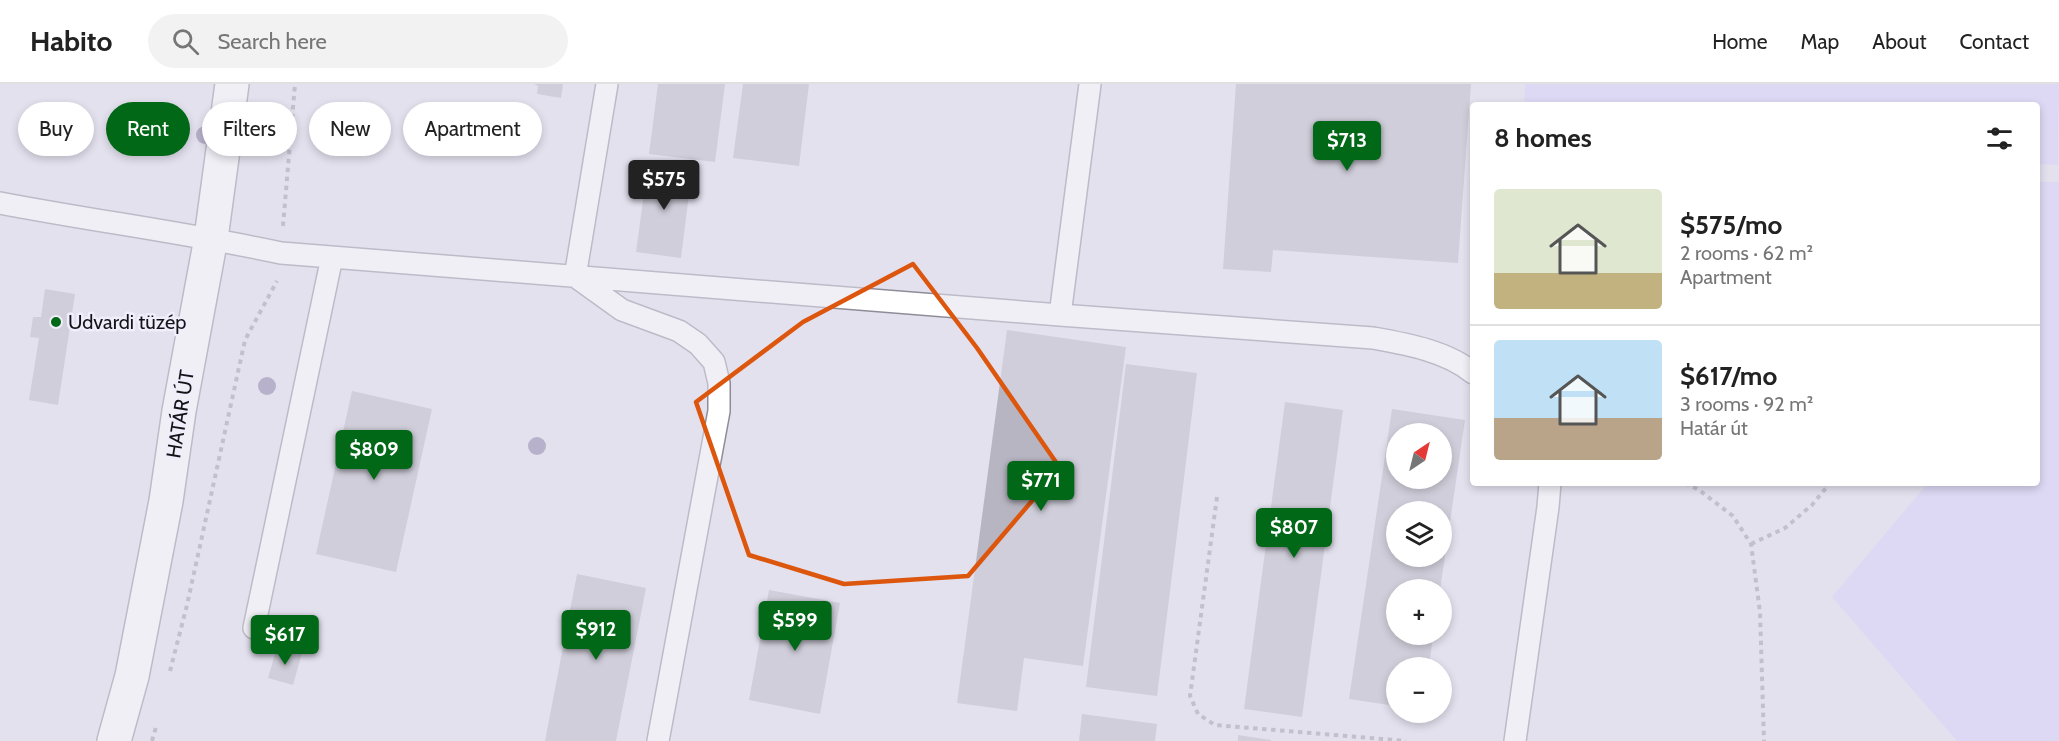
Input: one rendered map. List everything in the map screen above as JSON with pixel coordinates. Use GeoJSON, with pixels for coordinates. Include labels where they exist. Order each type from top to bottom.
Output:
{"type":"FeatureCollection","features":[{"type":"Feature","properties":{"kind":"main road","name":"HATÁR ÚT"},"geometry":{"type":"LineString","coordinates":[[114,741],[132,676],[154,560],[211,238],[232,84]]}},
{"type":"Feature","properties":{"kind":"lane"},"geometry":{"type":"LineString","coordinates":[[575,277],[607,84]]}},
{"type":"Feature","properties":{"kind":"lane"},"geometry":{"type":"LineString","coordinates":[[1060,315],[1090,84]]}},
{"type":"Feature","properties":{"kind":"lane"},"geometry":{"type":"LineString","coordinates":[[0,203],[112,224],[211,238],[281,253],[1373,338],[1419,347],[1470,370]]}},
{"type":"Feature","properties":{"kind":"lane"},"geometry":{"type":"LineString","coordinates":[[254,628],[332,257]]}},
{"type":"Feature","properties":{"kind":"lane"},"geometry":{"type":"LineString","coordinates":[[575,277],[622,310],[680,331],[698,344],[714,362],[719,383],[719,411],[657,741]]}},
{"type":"Feature","properties":{"kind":"lane"},"geometry":{"type":"LineString","coordinates":[[1515,741],[1550,486]]}},
{"type":"Feature","properties":{"kind":"path"},"geometry":{"type":"LineString","coordinates":[[170,673],[245,340],[276,285],[281,253],[295,84]]}},
{"type":"Feature","properties":{"kind":"path"},"geometry":{"type":"LineString","coordinates":[[1691,486],[1733,516],[1751,544],[1760,612],[1764,741]]}},
{"type":"Feature","properties":{"kind":"path"},"geometry":{"type":"LineString","coordinates":[[1751,544],[1785,528],[1812,505],[1828,486]]}},
{"type":"Feature","properties":{"kind":"path"},"geometry":{"type":"LineString","coordinates":[[1217,497],[1190,696],[1198,714],[1215,725],[1406,741]]}},
{"type":"Feature","properties":{"kind":"path"},"geometry":{"type":"LineString","coordinates":[[152,741],[158,718]]}},
{"type":"Feature","properties":{"kind":"highlighted area"},"geometry":{"type":"Polygon","coordinates":[[[913,264],[977,348],[1060,468],[968,576],[844,584],[749,555],[696,402],[803,322],[913,264]]]}},
{"type":"Feature","properties":{"kind":"shaded area"},"geometry":{"type":"Polygon","coordinates":[[[1525,84],[2059,84],[2058,165],[2040,164],[2040,102],[1524,102],[1525,84]]]}},
{"type":"Feature","properties":{"kind":"shaded area"},"geometry":{"type":"Polygon","coordinates":[[[2040,182],[2059,182],[2059,741],[1957,741],[1832,597],[1925,486],[2040,486],[2040,182]]]}},
{"type":"Feature","properties":{"kind":"building"},"geometry":{"type":"Polygon","coordinates":[[[534,84],[563,84],[561,98],[537,94],[538,86],[534,84]]]}},
{"type":"Feature","properties":{"kind":"building"},"geometry":{"type":"Polygon","coordinates":[[[658,84],[725,84],[715,162],[649,154],[658,84]]]}},
{"type":"Feature","properties":{"kind":"building"},"geometry":{"type":"Polygon","coordinates":[[[743,84],[809,84],[799,166],[733,158],[743,84]]]}},
{"type":"Feature","properties":{"kind":"building"},"geometry":{"type":"Polygon","coordinates":[[[1236,84],[1471,84],[1458,263],[1273,250],[1271,272],[1223,269],[1236,84]]]}},
{"type":"Feature","properties":{"kind":"building"},"geometry":{"type":"Polygon","coordinates":[[[648,164],[692,170],[681,258],[636,252],[648,164]]]}},
{"type":"Feature","properties":{"kind":"building"},"geometry":{"type":"Polygon","coordinates":[[[45,289],[75,294],[58,405],[29,400],[39,338],[30,337],[33,317],[41,317],[45,289]]]}},
{"type":"Feature","properties":{"kind":"building"},"geometry":{"type":"Polygon","coordinates":[[[1007,330],[1126,347],[1083,666],[1024,658],[1017,711],[957,703],[1007,330]]]}},
{"type":"Feature","properties":{"kind":"building"},"geometry":{"type":"Polygon","coordinates":[[[1126,364],[1197,373],[1157,696],[1086,687],[1126,364]]]}},
{"type":"Feature","properties":{"kind":"building"},"geometry":{"type":"Polygon","coordinates":[[[352,391],[432,409],[396,572],[316,554],[352,391]]]}},
{"type":"Feature","properties":{"kind":"building"},"geometry":{"type":"Polygon","coordinates":[[[1285,402],[1343,410],[1302,717],[1244,709],[1285,402]]]}},
{"type":"Feature","properties":{"kind":"building"},"geometry":{"type":"Polygon","coordinates":[[[1392,409],[1465,420],[1452,508],[1452,501],[1386,501],[1386,567],[1443,567],[1442,579],[1386,579],[1386,645],[1432,645],[1430,657],[1386,657],[1386,705],[1349,699],[1386,449],[1386,489],[1452,489],[1452,423],[1390,423],[1392,409]]]}},
{"type":"Feature","properties":{"kind":"building"},"geometry":{"type":"Polygon","coordinates":[[[577,574],[646,588],[616,741],[545,741],[577,574]]]}},
{"type":"Feature","properties":{"kind":"building"},"geometry":{"type":"Polygon","coordinates":[[[769,590],[840,603],[820,714],[749,700],[769,590]]]}},
{"type":"Feature","properties":{"kind":"building"},"geometry":{"type":"Polygon","coordinates":[[[277,647],[302,653],[293,685],[268,678],[277,647]]]}},
{"type":"Feature","properties":{"kind":"building"},"geometry":{"type":"Polygon","coordinates":[[[1082,714],[1157,724],[1155,741],[1079,741],[1082,714]]]}},
{"type":"Feature","properties":{"kind":"building"},"geometry":{"type":"Polygon","coordinates":[[[1238,735],[1271,740],[1271,741],[1238,741],[1238,735]]]}},
{"type":"Feature","properties":{"kind":"place","name":"Udvardi tüzép"},"geometry":{"type":"Point","coordinates":[56,322]}}]}
